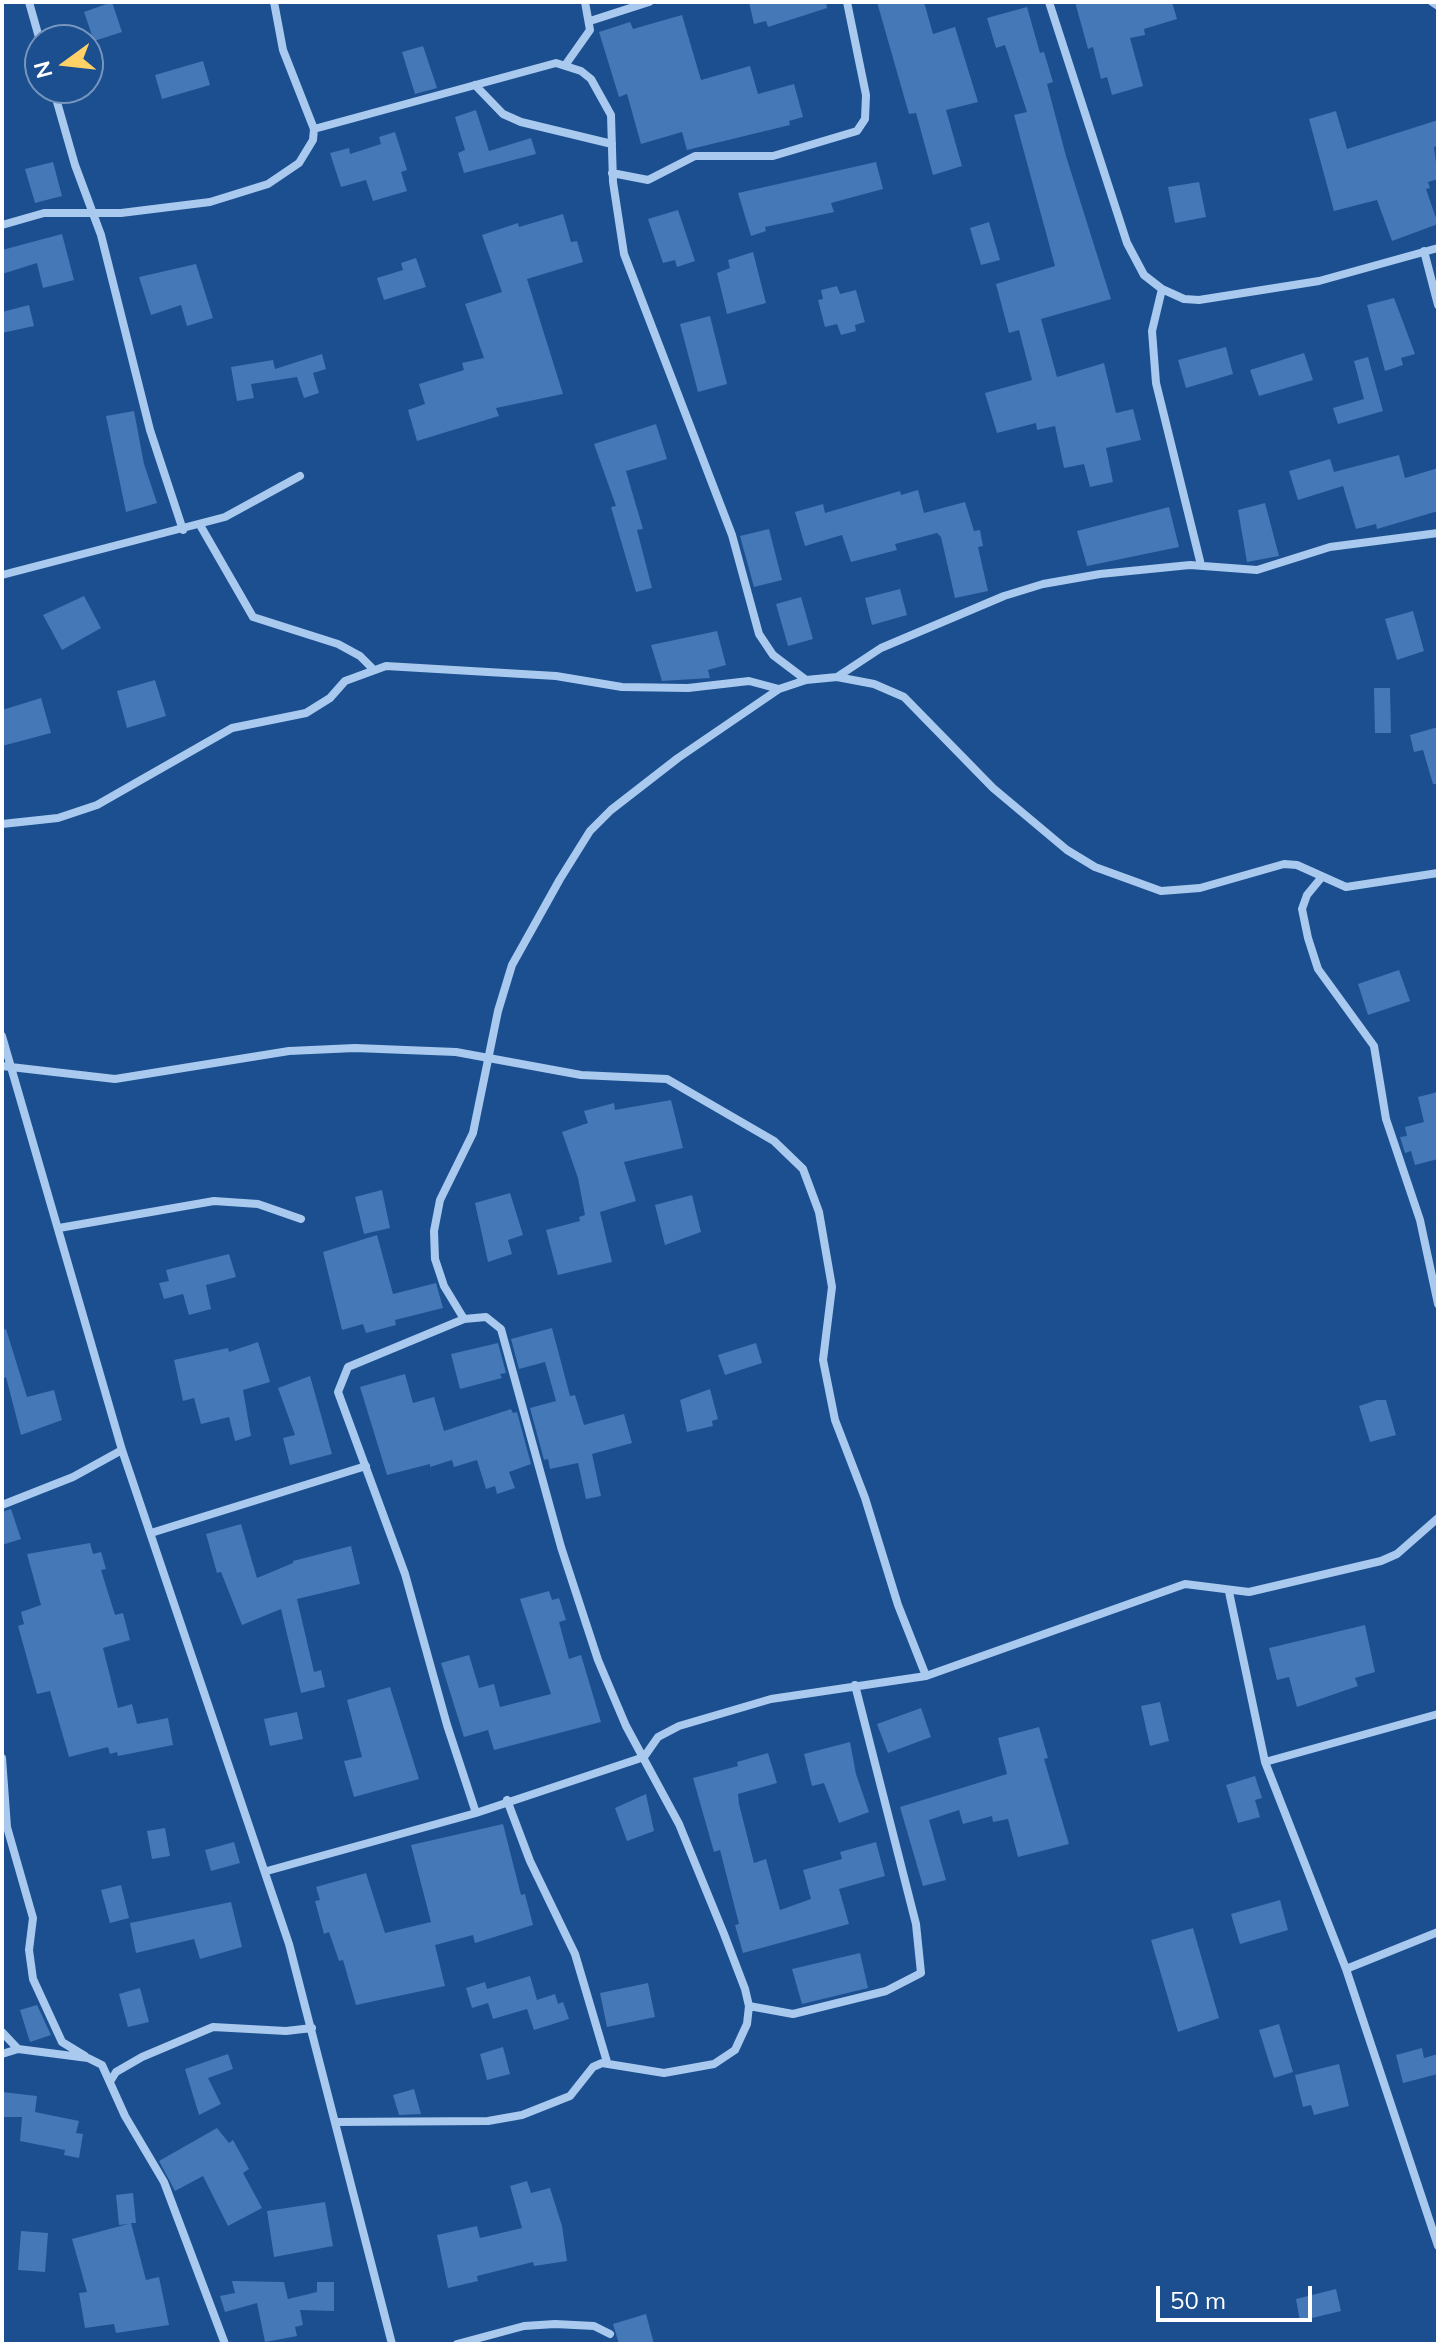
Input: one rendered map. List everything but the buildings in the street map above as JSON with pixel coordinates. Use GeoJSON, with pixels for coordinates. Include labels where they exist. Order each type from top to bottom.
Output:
{"type":"FeatureCollection","features":[{"type":"Feature","properties":{"kind":"street"},"geometry":{"type":"LineString","coordinates":[[29,2],[35,24]]}},
{"type":"Feature","properties":{"kind":"street"},"geometry":{"type":"LineString","coordinates":[[2,225],[44,213],[152,211],[210,202],[268,184],[299,163],[313,140],[314,129],[283,50],[274,2]]}},
{"type":"Feature","properties":{"kind":"street"},"geometry":{"type":"LineString","coordinates":[[566,64],[588,35],[590,21],[585,2]]}},
{"type":"Feature","properties":{"kind":"street"},"geometry":{"type":"LineString","coordinates":[[590,21],[603,14],[649,2]]}},
{"type":"Feature","properties":{"kind":"street"},"geometry":{"type":"LineString","coordinates":[[612,173],[648,180],[682,159],[695,156],[773,156],[857,131],[865,119],[866,95],[847,2]]}},
{"type":"Feature","properties":{"kind":"street"},"geometry":{"type":"LineString","coordinates":[[1049,2],[1127,243],[1144,275],[1162,289],[1184,299],[1199,300],[1319,281],[1438,248]]}},
{"type":"Feature","properties":{"kind":"street"},"geometry":{"type":"LineString","coordinates":[[1432,2],[1438,6]]}},
{"type":"Feature","properties":{"kind":"street"},"geometry":{"type":"LineString","coordinates":[[314,129],[540,66],[566,64],[581,71],[601,95],[611,115],[612,173],[624,254],[732,535],[759,634],[773,655],[806,680]]}},
{"type":"Feature","properties":{"kind":"street"},"geometry":{"type":"LineString","coordinates":[[475,85],[503,114],[521,122],[612,144]]}},
{"type":"Feature","properties":{"kind":"street"},"geometry":{"type":"LineString","coordinates":[[58,104],[75,165],[94,213],[150,430],[183,530]]}},
{"type":"Feature","properties":{"kind":"street"},"geometry":{"type":"LineString","coordinates":[[1424,251],[1438,305]]}},
{"type":"Feature","properties":{"kind":"street"},"geometry":{"type":"LineString","coordinates":[[1162,289],[1152,331],[1156,383],[1201,565]]}},
{"type":"Feature","properties":{"kind":"street"},"geometry":{"type":"LineString","coordinates":[[2,575],[200,525],[251,505],[300,476]]}},
{"type":"Feature","properties":{"kind":"street"},"geometry":{"type":"LineString","coordinates":[[200,525],[253,617],[338,644],[360,656],[373,669]]}},
{"type":"Feature","properties":{"kind":"street"},"geometry":{"type":"LineString","coordinates":[[837,677],[881,648],[1025,589],[1100,574],[1201,565],[1257,570],[1330,547],[1438,533]]}},
{"type":"Feature","properties":{"kind":"street"},"geometry":{"type":"LineString","coordinates":[[2,824],[58,818],[97,805],[232,728],[284,719],[317,708],[345,681],[373,669],[423,667],[502,675],[556,676],[622,687],[688,688],[749,681],[779,689]]}},
{"type":"Feature","properties":{"kind":"street"},"geometry":{"type":"LineString","coordinates":[[464,1319],[444,1286],[435,1259],[434,1231],[440,1200],[473,1133],[487,1059],[512,965],[590,831],[678,758],[779,689],[806,680],[837,677],[874,684],[904,697],[1005,799],[1067,850],[1108,872],[1168,892],[1200,888],[1284,864],[1359,888],[1438,873]]}},
{"type":"Feature","properties":{"kind":"street"},"geometry":{"type":"LineString","coordinates":[[1321,878],[1304,902],[1308,938],[1318,969],[1374,1046],[1386,1119],[1420,1220],[1438,1304]]}},
{"type":"Feature","properties":{"kind":"street"},"geometry":{"type":"LineString","coordinates":[[2,1036],[7,1068],[59,1228],[122,1450],[191,1661],[267,1871],[312,2028],[392,2344]]}},
{"type":"Feature","properties":{"kind":"street"},"geometry":{"type":"LineString","coordinates":[[7,1068],[39,1068],[115,1079],[289,1051],[355,1048],[456,1052],[581,1075],[667,1079],[774,1141],[803,1169],[819,1212],[831,1277],[823,1360],[835,1420],[865,1498],[898,1605],[926,1676]]}},
{"type":"Feature","properties":{"kind":"street"},"geometry":{"type":"LineString","coordinates":[[59,1228],[214,1201],[258,1204],[301,1219]]}},
{"type":"Feature","properties":{"kind":"street"},"geometry":{"type":"LineString","coordinates":[[336,2122],[504,2120],[570,2096],[593,2067],[607,2062],[664,2073],[714,2064],[735,2050],[741,2041],[749,2006],[724,1934],[679,1824],[614,1698],[577,1601],[501,1329],[493,1319],[486,1317],[464,1319],[348,1367],[343,1372],[338,1392],[405,1574],[447,1725],[476,1813]]}},
{"type":"Feature","properties":{"kind":"street"},"geometry":{"type":"LineString","coordinates":[[2,1505],[73,1477],[122,1450]]}},
{"type":"Feature","properties":{"kind":"street"},"geometry":{"type":"LineString","coordinates":[[151,1533],[366,1466]]}},
{"type":"Feature","properties":{"kind":"street"},"geometry":{"type":"LineString","coordinates":[[267,1871],[476,1813],[507,1800],[644,1757],[669,1729],[771,1699],[926,1676],[1185,1584],[1211,1585],[1229,1592],[1249,1592],[1381,1561],[1397,1554],[1438,1518]]}},
{"type":"Feature","properties":{"kind":"street"},"geometry":{"type":"LineString","coordinates":[[1229,1592],[1265,1762],[1346,1969],[1436,2229],[1438,2246]]}},
{"type":"Feature","properties":{"kind":"street"},"geometry":{"type":"LineString","coordinates":[[749,2006],[793,2014],[886,1991],[921,1973],[920,1941],[855,1685]]}},
{"type":"Feature","properties":{"kind":"street"},"geometry":{"type":"LineString","coordinates":[[1265,1762],[1438,1714]]}},
{"type":"Feature","properties":{"kind":"street"},"geometry":{"type":"LineString","coordinates":[[2,1758],[4,1827],[33,1918],[29,1950],[33,1979],[62,2042],[102,2065],[111,2080],[125,2116],[164,2182],[225,2344]]}},
{"type":"Feature","properties":{"kind":"street"},"geometry":{"type":"LineString","coordinates":[[507,1800],[530,1861],[575,1954],[607,2062]]}},
{"type":"Feature","properties":{"kind":"street"},"geometry":{"type":"LineString","coordinates":[[1346,1969],[1438,1932]]}},
{"type":"Feature","properties":{"kind":"street"},"geometry":{"type":"LineString","coordinates":[[111,2080],[116,2072],[142,2057],[204,2030],[312,2028]]}},
{"type":"Feature","properties":{"kind":"street"},"geometry":{"type":"LineString","coordinates":[[2,2032],[18,2049]]}},
{"type":"Feature","properties":{"kind":"street"},"geometry":{"type":"LineString","coordinates":[[2,2054],[18,2049],[88,2058]]}},
{"type":"Feature","properties":{"kind":"street"},"geometry":{"type":"LineString","coordinates":[[457,2344],[524,2326],[576,2324],[610,2334]]}}]}
